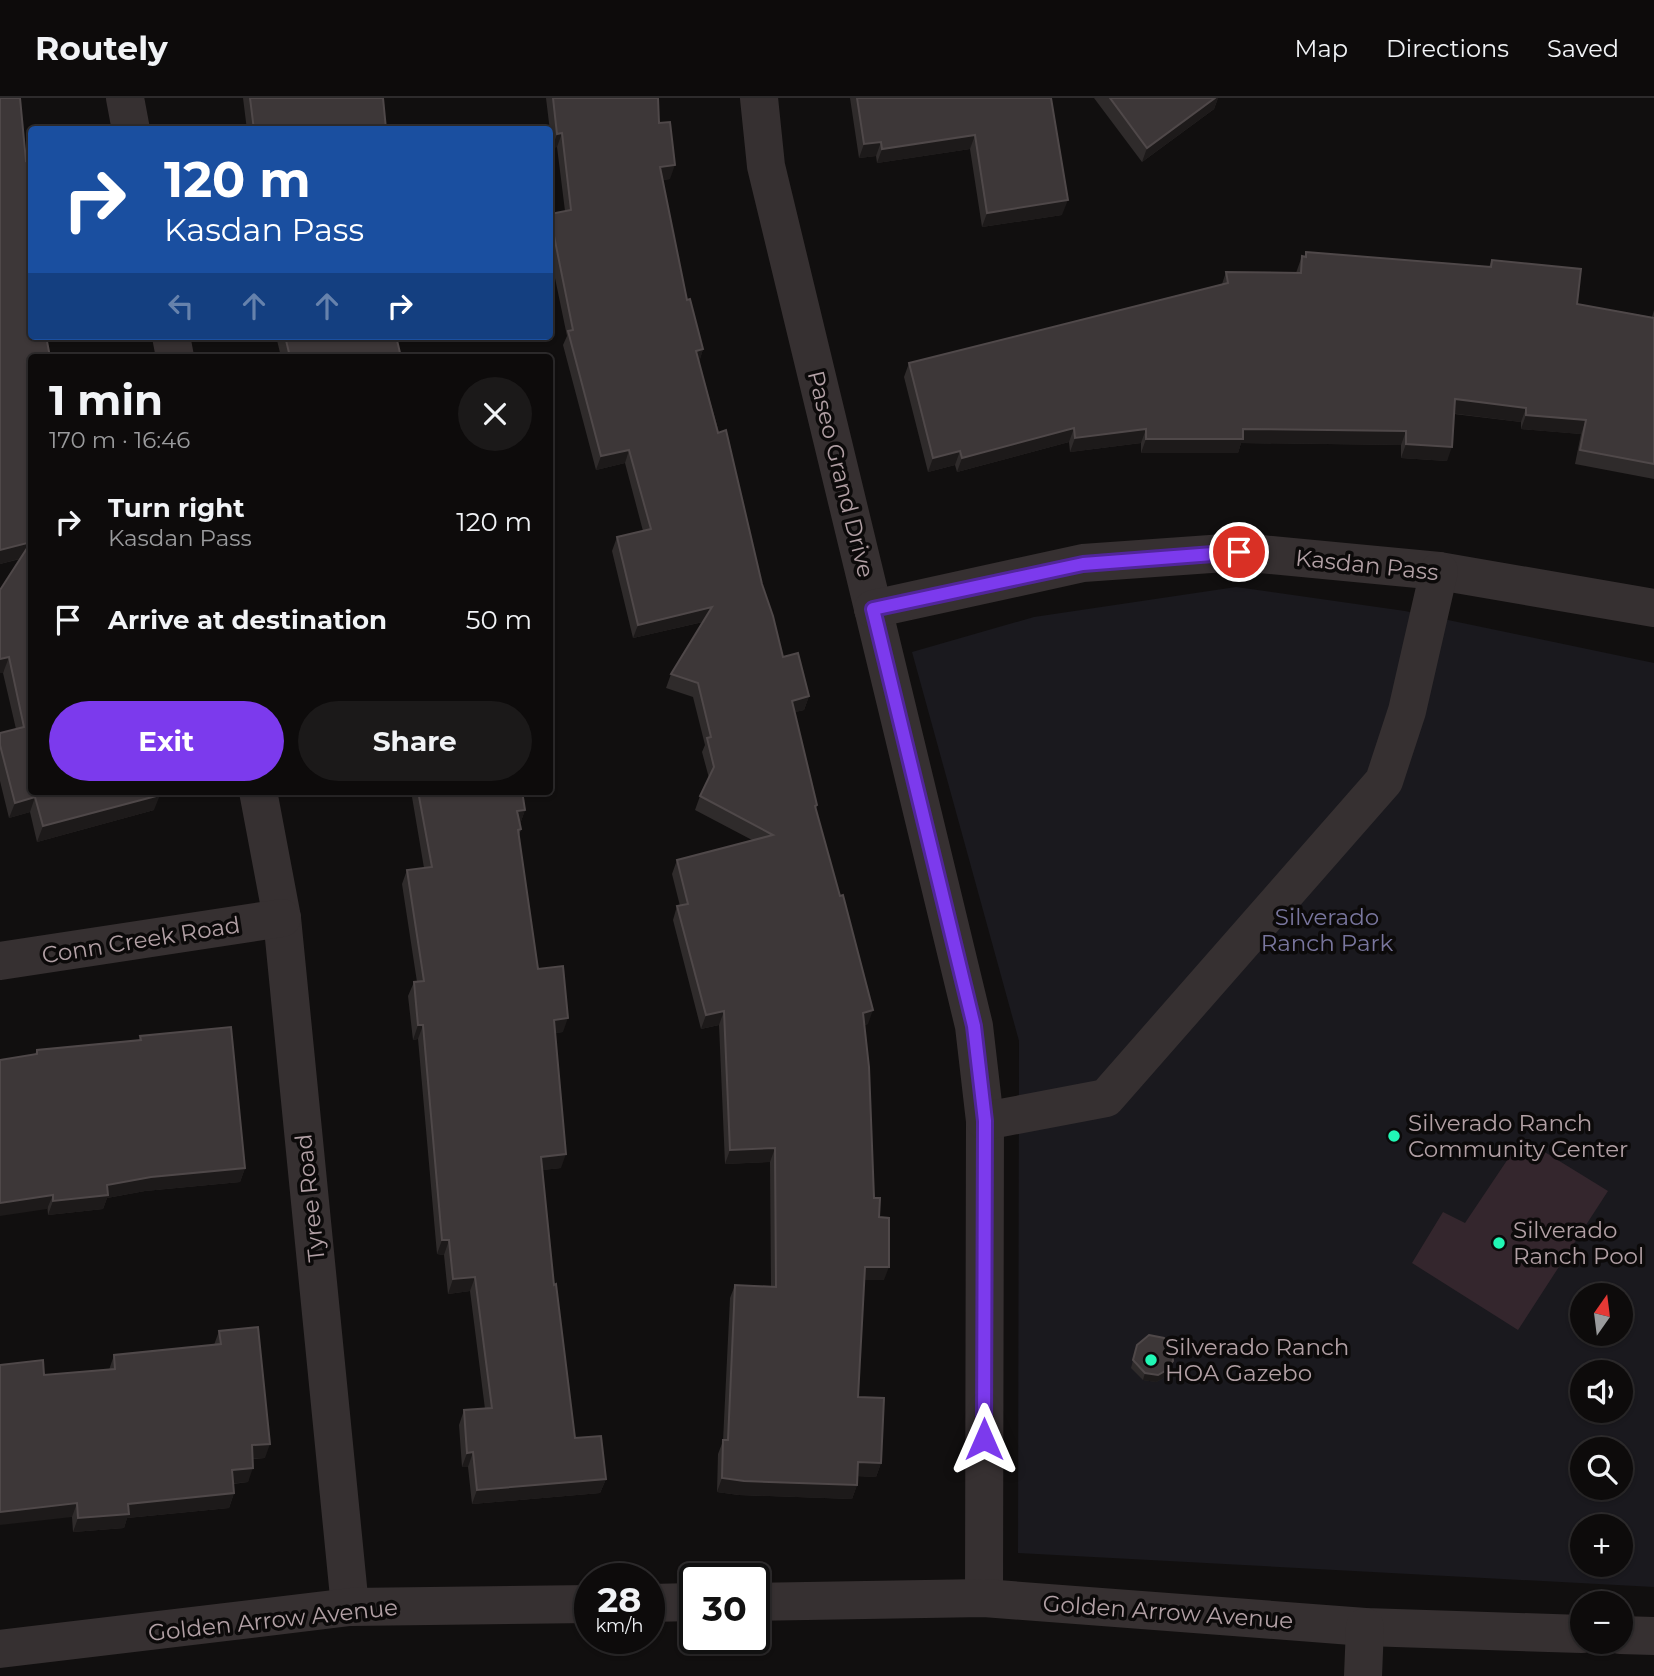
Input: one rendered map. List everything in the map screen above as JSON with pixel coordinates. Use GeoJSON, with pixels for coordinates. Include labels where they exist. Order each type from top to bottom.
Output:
{"type":"FeatureCollection","features":[{"type":"Feature","properties":{"kind":"street"},"geometry":{"type":"LineString","coordinates":[[125,98],[130,126]]}},
{"type":"Feature","properties":{"kind":"street","name":"Paseo Grand Drive"},"geometry":{"type":"LineString","coordinates":[[758,98],[766,166],[974,1026],[985,1121],[984,1598]]}},
{"type":"Feature","properties":{"kind":"street","name":"Kasdan Pass"},"geometry":{"type":"LineString","coordinates":[[873,609],[1083,564],[1239,552],[1440,571],[1654,608]]}},
{"type":"Feature","properties":{"kind":"street"},"geometry":{"type":"LineString","coordinates":[[985,1121],[1105,1098],[1384,781],[1407,711],[1440,571]]}},
{"type":"Feature","properties":{"kind":"street","name":"Tyree Road"},"geometry":{"type":"LineString","coordinates":[[259,795],[282,918],[351,1607]]}},
{"type":"Feature","properties":{"kind":"street","name":"Conn Creek Road"},"geometry":{"type":"LineString","coordinates":[[0,961],[282,918]]}},
{"type":"Feature","properties":{"kind":"street","name":"Golden Arrow Avenue"},"geometry":{"type":"LineString","coordinates":[[770,1602],[984,1598],[1365,1627],[1570,1634]]}},
{"type":"Feature","properties":{"kind":"street","name":"Golden Arrow Avenue"},"geometry":{"type":"LineString","coordinates":[[0,1649],[351,1607],[574,1604]]}},
{"type":"Feature","properties":{"kind":"street"},"geometry":{"type":"LineString","coordinates":[[1363,1676],[1365,1627]]}},
{"type":"Feature","properties":{"kind":"street"},"geometry":{"type":"LineString","coordinates":[[1633,1635],[1654,1636]]}},
{"type":"Feature","properties":{"kind":"green space","name":"Silverado Ranch Park"},"geometry":{"type":"Polygon","coordinates":[[[1236,587],[1405,611],[1654,663],[1654,1587],[1018,1553],[1019,1041],[912,652],[1034,617],[1236,587]]]}},
{"type":"Feature","properties":{"kind":"shaded area","name":"Silverado Ranch Pool"},"geometry":{"type":"Polygon","coordinates":[[[1522,1138],[1608,1191],[1518,1330],[1412,1263],[1443,1212],[1465,1223],[1522,1138]]]}},
{"type":"Feature","properties":{"kind":"building"},"geometry":{"type":"Polygon","coordinates":[[[0,98],[20,98],[28,161],[28,340],[47,340],[49,354],[28,354],[28,543],[0,550],[0,98]]]}},
{"type":"Feature","properties":{"kind":"building"},"geometry":{"type":"Polygon","coordinates":[[[250,98],[383,98],[386,126],[254,126],[250,98]]]}},
{"type":"Feature","properties":{"kind":"building"},"geometry":{"type":"Polygon","coordinates":[[[553,98],[658,98],[659,123],[670,122],[675,165],[660,167],[687,300],[690,299],[703,349],[696,351],[718,433],[726,430],[762,584],[783,657],[798,653],[809,696],[792,701],[817,805],[815,806],[840,896],[843,895],[873,1010],[863,1013],[869,1067],[874,1198],[880,1198],[879,1217],[889,1218],[889,1267],[865,1267],[858,1397],[884,1398],[881,1463],[858,1462],[857,1485],[722,1478],[723,1440],[728,1440],[735,1285],[776,1287],[775,1148],[730,1150],[724,1011],[706,1015],[677,906],[688,904],[677,860],[773,835],[700,796],[714,767],[707,738],[711,737],[698,683],[671,674],[712,607],[638,625],[617,537],[651,529],[629,450],[601,456],[568,331],[573,330],[553,229],[553,213],[571,210],[562,133],[557,134],[553,98]]]}},
{"type":"Feature","properties":{"kind":"building"},"geometry":{"type":"Polygon","coordinates":[[[857,98],[1051,98],[1068,200],[987,213],[975,135],[882,149],[881,142],[864,144],[857,98]]]}},
{"type":"Feature","properties":{"kind":"building"},"geometry":{"type":"Polygon","coordinates":[[[1110,98],[1215,98],[1147,148],[1110,98]]]}},
{"type":"Feature","properties":{"kind":"building"},"geometry":{"type":"Polygon","coordinates":[[[1306,252],[1491,267],[1492,260],[1581,269],[1577,304],[1654,318],[1654,464],[1580,450],[1586,420],[1526,415],[1526,408],[1455,399],[1452,447],[1406,444],[1406,431],[1243,429],[1243,439],[1146,439],[1146,429],[1075,438],[1074,428],[962,458],[960,451],[933,458],[909,363],[1228,283],[1226,272],[1301,273],[1302,256],[1306,257],[1306,252]]]}},
{"type":"Feature","properties":{"kind":"building"},"geometry":{"type":"Polygon","coordinates":[[[286,340],[397,340],[400,354],[289,354],[286,340]]]}},
{"type":"Feature","properties":{"kind":"building"},"geometry":{"type":"Polygon","coordinates":[[[28,547],[28,795],[160,795],[43,826],[35,797],[15,803],[0,745],[0,733],[24,727],[9,657],[0,659],[0,590],[28,547]]]}},
{"type":"Feature","properties":{"kind":"building"},"geometry":{"type":"Polygon","coordinates":[[[419,795],[523,795],[525,810],[517,811],[521,829],[518,830],[538,969],[563,966],[568,1018],[554,1020],[566,1154],[541,1157],[554,1285],[556,1284],[575,1438],[601,1436],[606,1479],[477,1490],[473,1452],[467,1453],[464,1410],[492,1408],[475,1277],[453,1279],[449,1240],[442,1240],[423,1025],[418,1025],[414,982],[424,981],[407,870],[432,867],[419,795]]]}},
{"type":"Feature","properties":{"kind":"building"},"geometry":{"type":"Polygon","coordinates":[[[231,1027],[245,1168],[151,1177],[107,1185],[108,1195],[53,1201],[53,1195],[0,1203],[0,1060],[37,1054],[37,1050],[141,1040],[140,1036],[231,1027]]]}},
{"type":"Feature","properties":{"kind":"building"},"geometry":{"type":"Polygon","coordinates":[[[258,1327],[270,1444],[252,1445],[253,1468],[232,1470],[234,1493],[128,1504],[129,1514],[78,1518],[77,1503],[0,1512],[0,1365],[43,1360],[44,1375],[115,1369],[114,1355],[221,1344],[219,1331],[258,1327]]]}},
{"type":"Feature","properties":{"kind":"building","name":"Silverado Ranch HOA Gazebo"},"geometry":{"type":"Polygon","coordinates":[[[1149,1335],[1164,1338],[1172,1348],[1173,1361],[1158,1375],[1145,1373],[1133,1360],[1137,1345],[1149,1335]]]}},
{"type":"Feature","properties":{"kind":"place","name":"Silverado Ranch Community Center"},"geometry":{"type":"Point","coordinates":[1394,1136]}},
{"type":"Feature","properties":{"kind":"place","name":"Silverado Ranch Pool"},"geometry":{"type":"Point","coordinates":[1499,1243]}},
{"type":"Feature","properties":{"kind":"place","name":"Silverado Ranch HOA Gazebo"},"geometry":{"type":"Point","coordinates":[1151,1360]}},
{"type":"Feature","properties":{"kind":"route"},"geometry":{"type":"LineString","coordinates":[[984,1439],[985,1121],[974,1026],[873,609],[1083,564],[1239,552]]}}]}
